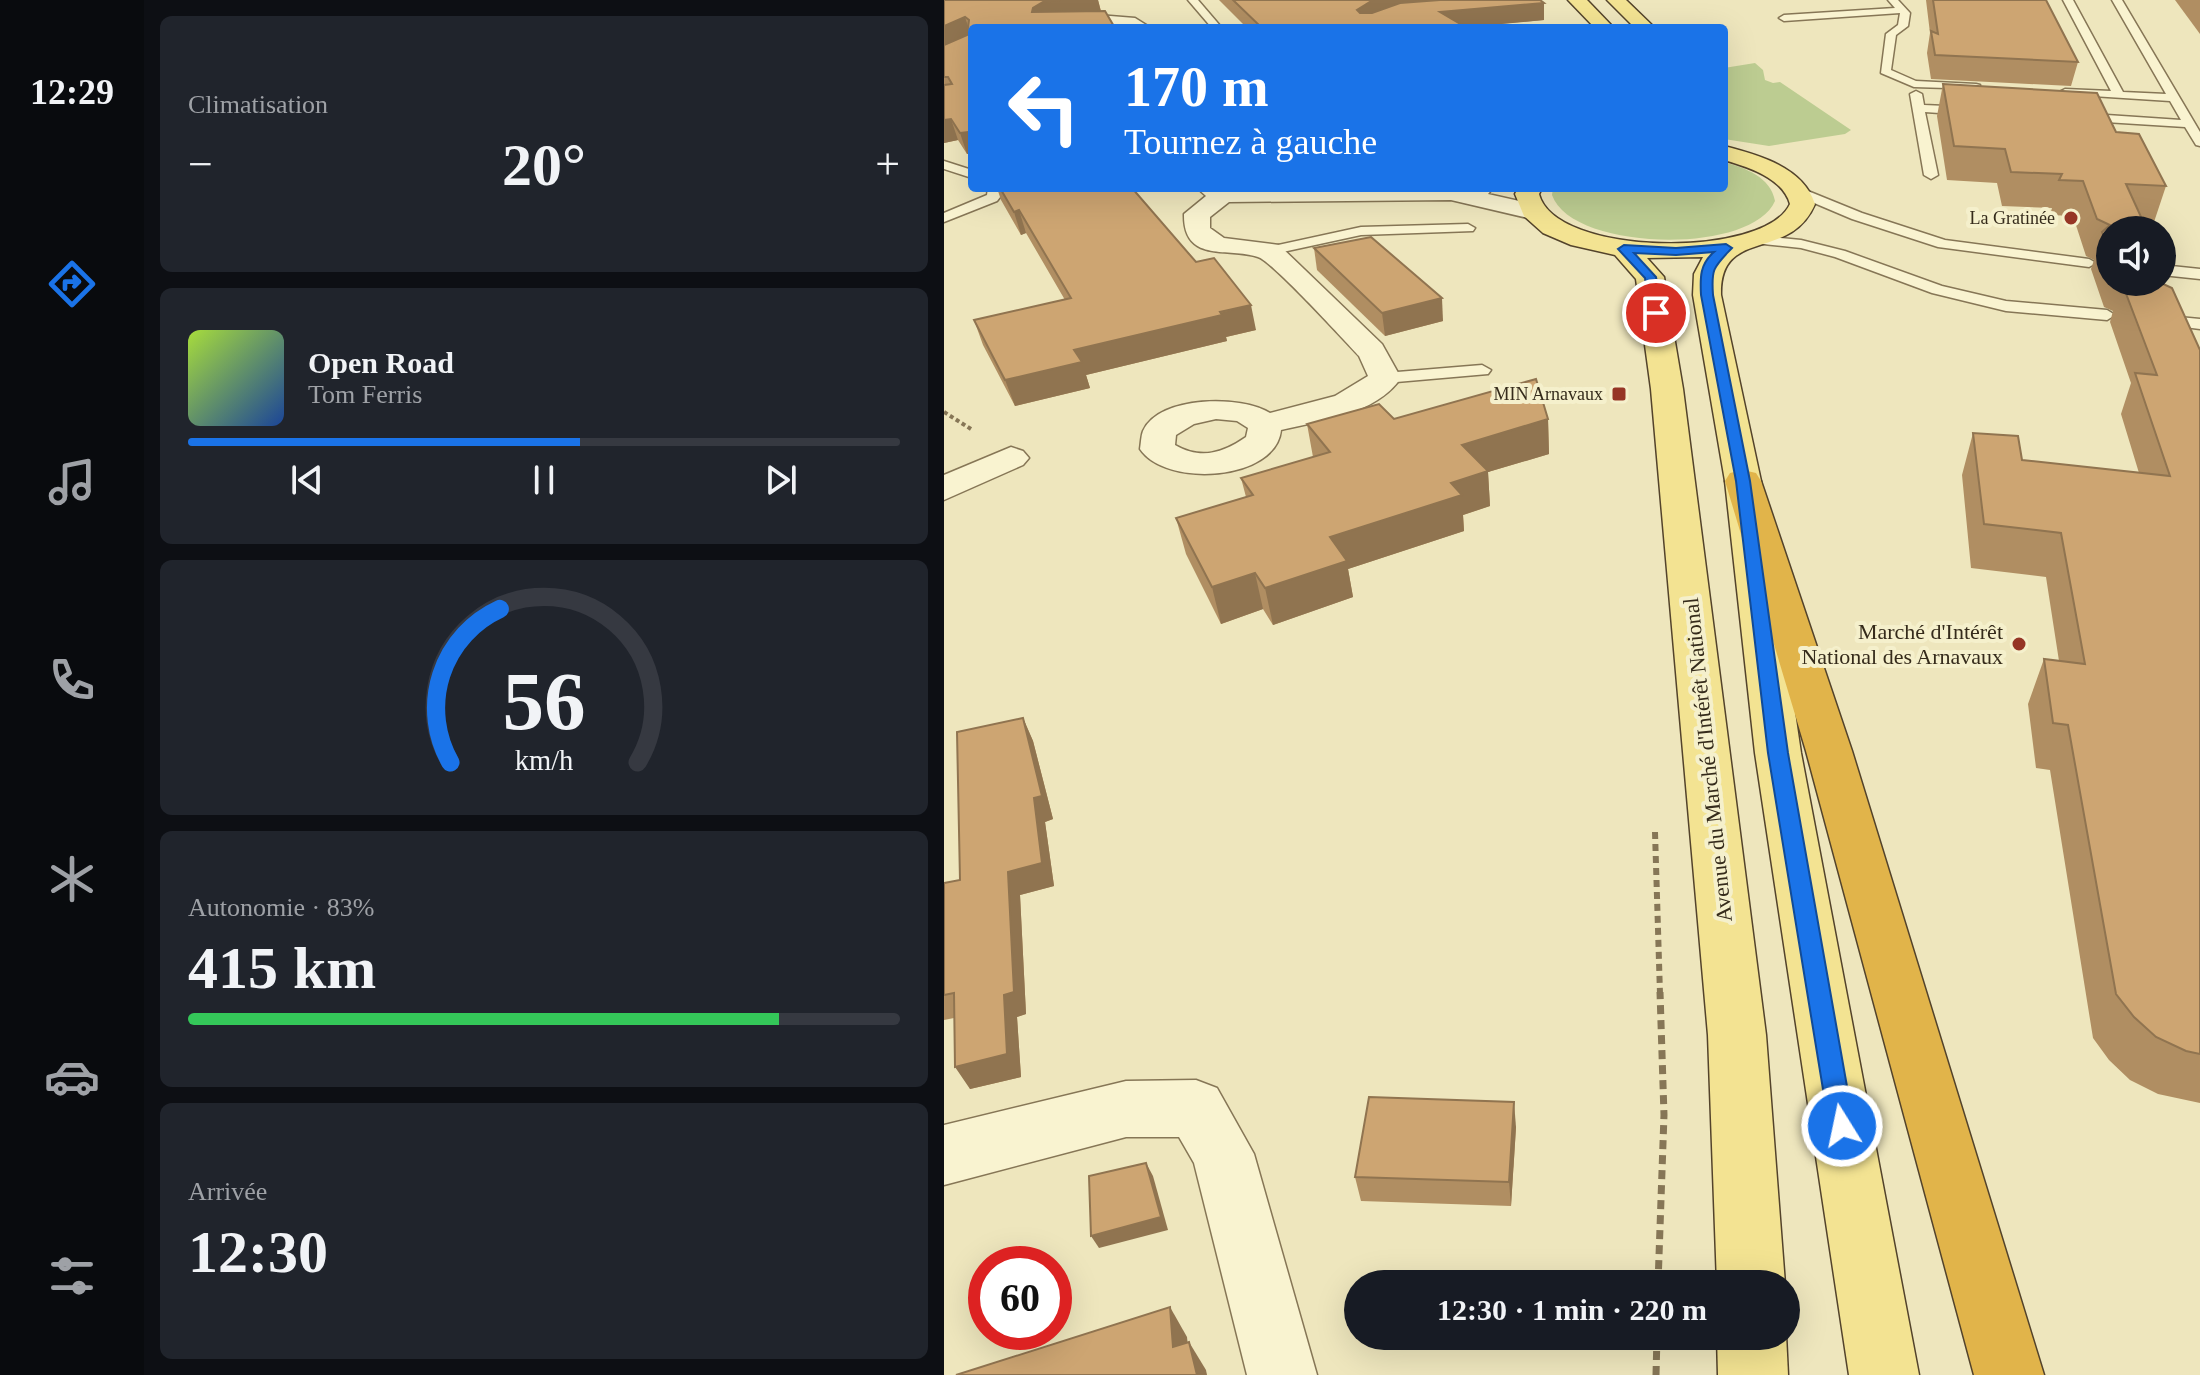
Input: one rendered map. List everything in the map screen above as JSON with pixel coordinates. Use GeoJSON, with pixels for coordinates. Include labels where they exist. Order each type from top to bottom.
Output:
{"type":"FeatureCollection","features":[{"type":"Feature","properties":{"kind":"highway"},"geometry":{"type":"LineString","coordinates":[[1743,481],[1829,751],[2009,1375]]}},
{"type":"Feature","properties":{"kind":"main road"},"geometry":{"type":"LineString","coordinates":[[1577,0],[1601,24]]}},
{"type":"Feature","properties":{"kind":"main road"},"geometry":{"type":"LineString","coordinates":[[1616,0],[1642,24]]}},
{"type":"Feature","properties":{"kind":"main road"},"geometry":{"type":"LineString","coordinates":[[1531,199],[1551,226],[1582,240],[1624,249],[1676,252],[1726,248],[1781,230],[1796,217],[1801,204],[1798,191],[1788,178],[1770,168],[1728,154]]}},
{"type":"Feature","properties":{"kind":"main road"},"geometry":{"type":"LineString","coordinates":[[1726,248],[1711,261],[1706,274],[1707,295],[1743,481],[1778,753],[1884,1375]]}},
{"type":"Feature","properties":{"kind":"main road","name":"Avenue du Marché d'Intérêt National"},"geometry":{"type":"LineString","coordinates":[[1624,249],[1650,277],[1667,389],[1737,1035],[1750,1270]]}},
{"type":"Feature","properties":{"kind":"main road"},"geometry":{"type":"LineString","coordinates":[[1752,1350],[1753,1375]]}},
{"type":"Feature","properties":{"kind":"street"},"geometry":{"type":"LineString","coordinates":[[1085,24],[1122,20],[1137,24]]}},
{"type":"Feature","properties":{"kind":"street"},"geometry":{"type":"LineString","coordinates":[[1265,424],[1355,399],[1376,389],[1385,378],[1371,352],[1269,251],[1218,244],[1202,236],[1195,224],[1197,214],[1216,192],[1451,193],[1531,199]]}},
{"type":"Feature","properties":{"kind":"street"},"geometry":{"type":"LineString","coordinates":[[1451,193],[1457,192]]}},
{"type":"Feature","properties":{"kind":"street"},"geometry":{"type":"LineString","coordinates":[[944,489],[1011,458]]}},
{"type":"Feature","properties":{"kind":"street"},"geometry":{"type":"LineString","coordinates":[[944,1155],[1126,1109],[1196,1108],[1223,1154],[1282,1375]]}},
{"type":"Feature","properties":{"kind":"lane"},"geometry":{"type":"LineString","coordinates":[[1193,0],[1214,24]]}},
{"type":"Feature","properties":{"kind":"lane"},"geometry":{"type":"LineString","coordinates":[[1893,0],[1903,10],[1903,26]]}},
{"type":"Feature","properties":{"kind":"lane"},"geometry":{"type":"LineString","coordinates":[[2068,0],[2119,95]]}},
{"type":"Feature","properties":{"kind":"lane"},"geometry":{"type":"LineString","coordinates":[[2117,0],[2200,142]]}},
{"type":"Feature","properties":{"kind":"lane"},"geometry":{"type":"LineString","coordinates":[[1784,18],[1903,10]]}},
{"type":"Feature","properties":{"kind":"lane"},"geometry":{"type":"LineString","coordinates":[[1874,28],[1903,26]]}},
{"type":"Feature","properties":{"kind":"lane"},"geometry":{"type":"LineString","coordinates":[[1903,26],[1891,34],[1885,71],[1914,84],[1993,88]]}},
{"type":"Feature","properties":{"kind":"lane"},"geometry":{"type":"LineString","coordinates":[[1914,84],[1931,175]]}},
{"type":"Feature","properties":{"kind":"lane"},"geometry":{"type":"LineString","coordinates":[[2056,92],[2174,98]]}},
{"type":"Feature","properties":{"kind":"lane"},"geometry":{"type":"LineString","coordinates":[[1919,108],[1982,112]]}},
{"type":"Feature","properties":{"kind":"lane"},"geometry":{"type":"LineString","coordinates":[[2062,116],[2189,124]]}},
{"type":"Feature","properties":{"kind":"lane"},"geometry":{"type":"LineString","coordinates":[[944,165],[968,173]]}},
{"type":"Feature","properties":{"kind":"lane"},"geometry":{"type":"LineString","coordinates":[[1798,191],[1857,216],[1943,244],[2089,263]]}},
{"type":"Feature","properties":{"kind":"lane"},"geometry":{"type":"LineString","coordinates":[[944,218],[992,198],[997,192]]}},
{"type":"Feature","properties":{"kind":"lane"},"geometry":{"type":"LineString","coordinates":[[1269,251],[1361,231],[1468,228]]}},
{"type":"Feature","properties":{"kind":"lane"},"geometry":{"type":"LineString","coordinates":[[1758,240],[1801,244],[1840,254],[1937,290],[2006,306],[2107,315]]}},
{"type":"Feature","properties":{"kind":"lane"},"geometry":{"type":"LineString","coordinates":[[2176,271],[2200,274]]}},
{"type":"Feature","properties":{"kind":"lane"},"geometry":{"type":"LineString","coordinates":[[2156,319],[2200,324]]}},
{"type":"Feature","properties":{"kind":"lane"},"geometry":{"type":"LineString","coordinates":[[1385,378],[1482,370]]}},
{"type":"Feature","properties":{"kind":"path"},"geometry":{"type":"LineString","coordinates":[[1655,822],[1664,1115],[1658,1270]]}},
{"type":"Feature","properties":{"kind":"path"},"geometry":{"type":"LineString","coordinates":[[1656,1375],[1657,1350]]}},
{"type":"Feature","properties":{"kind":"green space"},"geometry":{"type":"Polygon","coordinates":[[[1755,63],[1763,70],[1765,80],[1780,82],[1851,130],[1845,134],[1769,146],[1728,140],[1728,67],[1755,63]]]}},
{"type":"Feature","properties":{"kind":"green space"},"geometry":{"type":"Polygon","coordinates":[[[1728,164],[1763,180],[1775,201],[1759,219],[1733,231],[1699,238],[1662,240],[1625,236],[1591,227],[1566,214],[1552,192],[1728,192],[1728,164]]]}},
{"type":"Feature","properties":{"kind":"building"},"geometry":{"type":"Polygon","coordinates":[[[944,0],[1060,0],[1043,2],[1032,12],[1105,11],[1113,24],[968,24],[965,17],[944,26],[944,0]]]}},
{"type":"Feature","properties":{"kind":"building"},"geometry":{"type":"Polygon","coordinates":[[[1233,0],[1373,0],[1357,10],[1360,13],[1372,13],[1400,3],[1440,0],[1540,0],[1544,3],[1440,12],[1460,24],[1258,24],[1233,0]]]}},
{"type":"Feature","properties":{"kind":"building"},"geometry":{"type":"Polygon","coordinates":[[[1933,0],[2046,0],[2078,62],[1935,55],[1931,31],[1938,34],[1933,0]]]}},
{"type":"Feature","properties":{"kind":"building"},"geometry":{"type":"Polygon","coordinates":[[[968,28],[968,132],[960,133],[951,119],[944,120],[944,85],[952,84],[948,77],[944,77],[944,45],[967,35],[968,28]]]}},
{"type":"Feature","properties":{"kind":"building"},"geometry":{"type":"Polygon","coordinates":[[[1943,84],[2097,93],[2116,132],[2139,134],[2166,186],[2126,184],[2141,216],[2096,216],[2083,181],[2059,180],[2062,174],[2011,172],[2005,149],[1954,146],[1943,84]]]}},
{"type":"Feature","properties":{"kind":"building"},"geometry":{"type":"Polygon","coordinates":[[[1002,192],[1135,192],[1196,262],[1214,258],[1251,305],[1220,312],[1222,315],[1074,350],[1082,362],[1005,380],[974,320],[1071,298],[1019,210],[1014,212],[1002,192]]]}},
{"type":"Feature","properties":{"kind":"building"},"geometry":{"type":"Polygon","coordinates":[[[1371,237],[1442,298],[1382,313],[1314,248],[1371,237]]]}},
{"type":"Feature","properties":{"kind":"building"},"geometry":{"type":"Polygon","coordinates":[[[2127,296],[2176,296],[2200,350],[2200,1054],[2156,1037],[2134,1017],[2116,994],[2068,725],[2053,723],[2044,659],[2085,664],[2061,533],[1984,524],[1973,433],[2018,436],[2022,460],[2170,476],[2135,373],[2157,375],[2127,296]]]}},
{"type":"Feature","properties":{"kind":"building"},"geometry":{"type":"Polygon","coordinates":[[[1536,379],[1548,419],[1462,445],[1488,471],[1451,483],[1462,495],[1330,537],[1347,561],[1265,588],[1255,573],[1212,587],[1176,518],[1253,495],[1241,478],[1330,452],[1307,424],[1379,404],[1394,419],[1536,379]]]}},
{"type":"Feature","properties":{"kind":"building"},"geometry":{"type":"Polygon","coordinates":[[[1023,718],[1042,796],[1034,798],[1042,863],[1008,872],[1014,992],[1004,995],[1007,1054],[955,1067],[954,993],[944,995],[944,883],[960,880],[957,732],[1023,718]]]}},
{"type":"Feature","properties":{"kind":"building"},"geometry":{"type":"Polygon","coordinates":[[[1369,1097],[1514,1102],[1509,1182],[1355,1177],[1369,1097]]]}},
{"type":"Feature","properties":{"kind":"building"},"geometry":{"type":"Polygon","coordinates":[[[1146,1163],[1161,1217],[1091,1236],[1089,1176],[1146,1163]]]}},
{"type":"Feature","properties":{"kind":"building"},"geometry":{"type":"Polygon","coordinates":[[[1170,1307],[1173,1347],[1189,1342],[1197,1375],[956,1375],[1035,1350],[1072,1350],[1072,1338],[1170,1307]]]}},
{"type":"Feature","properties":{"kind":"place","name":"La Gratinée"},"geometry":{"type":"Point","coordinates":[2071,218]}},
{"type":"Feature","properties":{"kind":"place","name":"MIN Arnavaux"},"geometry":{"type":"Point","coordinates":[1619,394]}},
{"type":"Feature","properties":{"kind":"place","name":"Marché d'Intérêt National des Arnavaux"},"geometry":{"type":"Point","coordinates":[2019,644]}},
{"type":"Feature","properties":{"kind":"route"},"geometry":{"type":"LineString","coordinates":[[1656,313],[1650,277],[1624,249],[1676,252],[1726,248],[1711,261],[1706,274],[1707,295],[1743,481],[1778,753],[1842,1126]]}}]}
